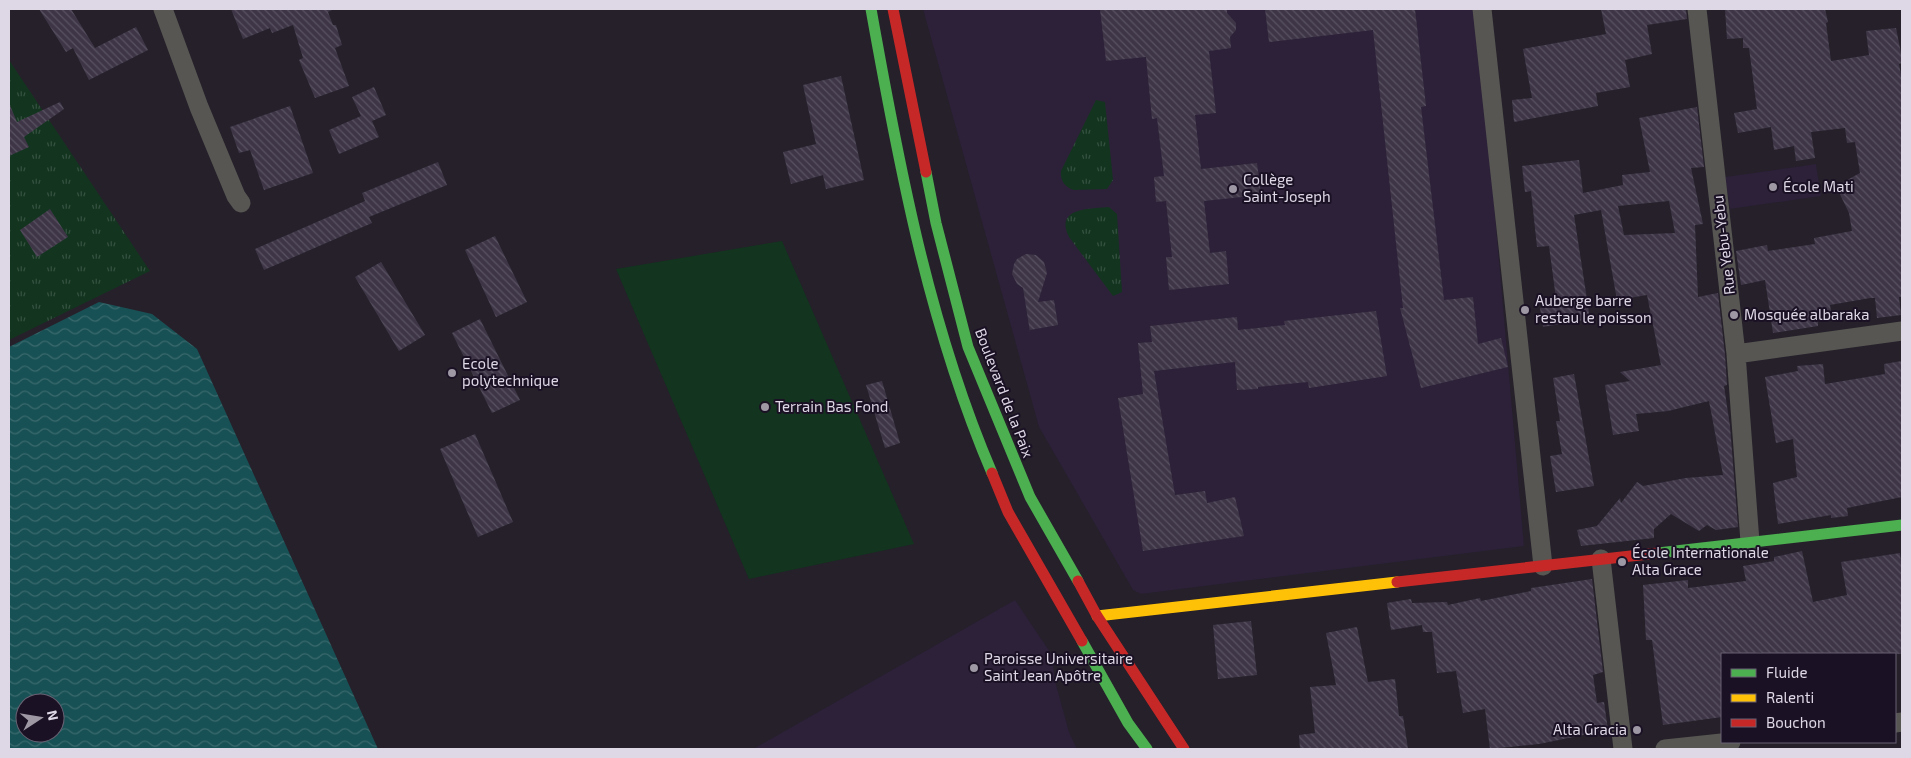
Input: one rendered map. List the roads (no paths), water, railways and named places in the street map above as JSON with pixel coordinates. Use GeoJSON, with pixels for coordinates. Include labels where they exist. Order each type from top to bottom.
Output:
{"type":"FeatureCollection","features":[{"type":"Feature","properties":{"kind":"main road"},"geometry":{"type":"LineString","coordinates":[[871,9],[895,143],[939,324],[975,434],[1008,512],[1128,723],[1147,749]]}},
{"type":"Feature","properties":{"kind":"main road","name":"Boulevard de la Paix"},"geometry":{"type":"LineString","coordinates":[[893,9],[936,223],[968,347],[1030,497],[1097,616],[1184,749]]}},
{"type":"Feature","properties":{"kind":"main road"},"geometry":{"type":"LineString","coordinates":[[1097,616],[1902,525]]}},
{"type":"Feature","properties":{"kind":"street"},"geometry":{"type":"LineString","coordinates":[[163,9],[199,107],[236,196],[242,204]]}},
{"type":"Feature","properties":{"kind":"street"},"geometry":{"type":"LineString","coordinates":[[1482,9],[1543,566]]}},
{"type":"Feature","properties":{"kind":"street","name":"Rue Yebu-Yebu"},"geometry":{"type":"LineString","coordinates":[[1697,9],[1736,354],[1750,542]]}},
{"type":"Feature","properties":{"kind":"street"},"geometry":{"type":"LineString","coordinates":[[1736,354],[1902,331]]}},
{"type":"Feature","properties":{"kind":"street"},"geometry":{"type":"LineString","coordinates":[[1602,559],[1623,749]]}},
{"type":"Feature","properties":{"kind":"street"},"geometry":{"type":"LineString","coordinates":[[1665,749],[1722,743]]}},
{"type":"Feature","properties":{"kind":"water"},"geometry":{"type":"Polygon","coordinates":[[[99,302],[152,314],[197,349],[378,749],[9,749],[9,347],[99,302]]]}},
{"type":"Feature","properties":{"kind":"place","name":"École Mati"},"geometry":{"type":"Point","coordinates":[1773,187]}},
{"type":"Feature","properties":{"kind":"place","name":"Collège Saint-Joseph"},"geometry":{"type":"Point","coordinates":[1233,189]}},
{"type":"Feature","properties":{"kind":"place","name":"Auberge barre restau le poisson"},"geometry":{"type":"Point","coordinates":[1525,310]}},
{"type":"Feature","properties":{"kind":"place","name":"Mosquée albaraka"},"geometry":{"type":"Point","coordinates":[1734,315]}},
{"type":"Feature","properties":{"kind":"place","name":"Ecole polytechnique"},"geometry":{"type":"Point","coordinates":[452,373]}},
{"type":"Feature","properties":{"kind":"place","name":"Terrain Bas Fond"},"geometry":{"type":"Point","coordinates":[765,407]}},
{"type":"Feature","properties":{"kind":"place","name":"École Internationale Alta Grace"},"geometry":{"type":"Point","coordinates":[1622,562]}},
{"type":"Feature","properties":{"kind":"place","name":"Paroisse Universitaire Saint Jean Apôtre"},"geometry":{"type":"Point","coordinates":[974,668]}},
{"type":"Feature","properties":{"kind":"place","name":"Alta Gracia"},"geometry":{"type":"Point","coordinates":[1637,730]}}]}
